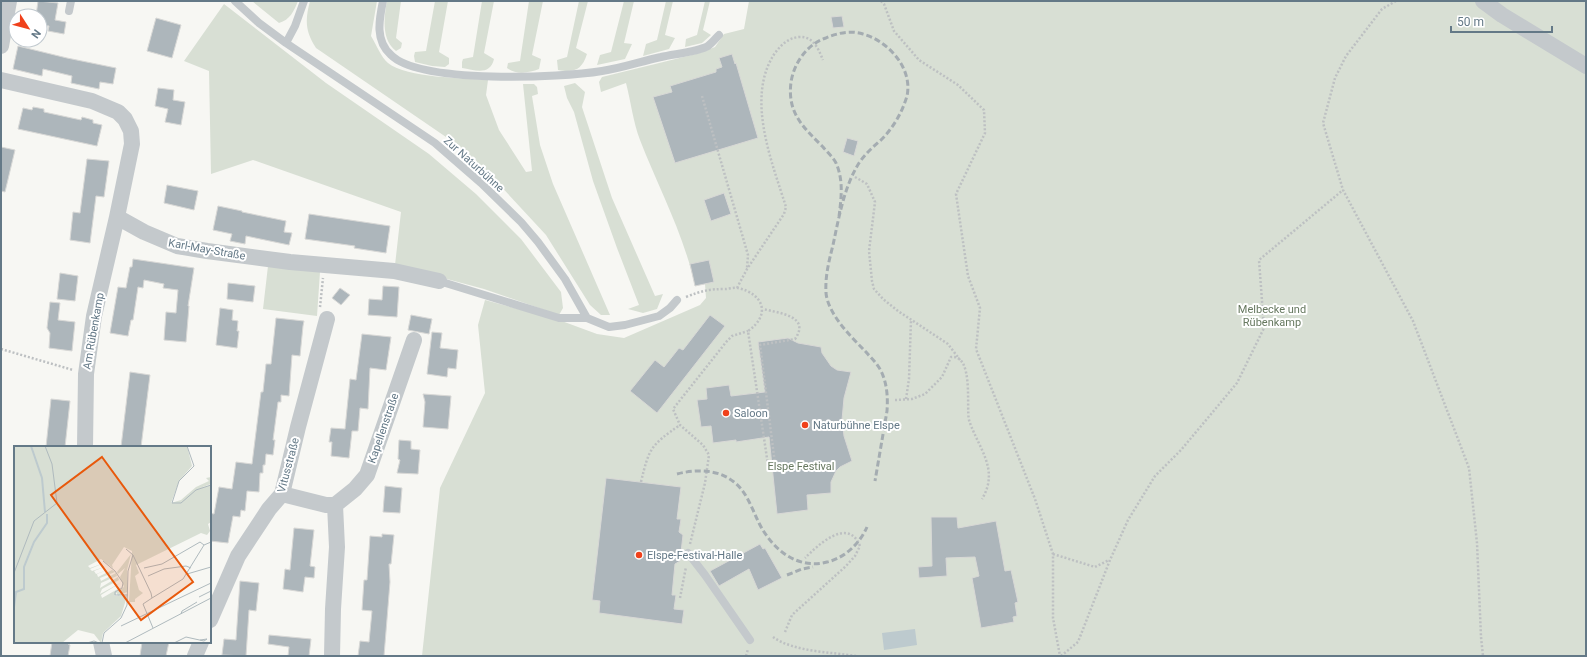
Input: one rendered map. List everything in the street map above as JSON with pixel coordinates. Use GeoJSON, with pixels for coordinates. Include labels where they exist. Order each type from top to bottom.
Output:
{"type":"FeatureCollection","features":[{"type":"Feature","properties":{"kind":"street"},"geometry":{"type":"LineString","coordinates":[[1,46],[9,1]]}},
{"type":"Feature","properties":{"kind":"street"},"geometry":{"type":"LineString","coordinates":[[1483,1],[1507,18],[1586,66]]}},
{"type":"Feature","properties":{"kind":"street"},"geometry":{"type":"LineString","coordinates":[[1,80],[92,101],[118,112],[125,118],[131,131],[132,144],[117,217]]}},
{"type":"Feature","properties":{"kind":"street","name":"Karl-May-Straße"},"geometry":{"type":"LineString","coordinates":[[117,217],[149,235],[177,246],[254,257],[394,271],[439,281]]}},
{"type":"Feature","properties":{"kind":"street","name":"Am Rübenkamp"},"geometry":{"type":"LineString","coordinates":[[85,446],[86,374],[94,316],[117,217]]}},
{"type":"Feature","properties":{"kind":"street","name":"Vitusstraße"},"geometry":{"type":"LineString","coordinates":[[211,618],[238,556],[265,515],[282,494],[327,319]]}},
{"type":"Feature","properties":{"kind":"street","name":"Kapellenstraße"},"geometry":{"type":"LineString","coordinates":[[335,505],[355,489],[367,475],[414,340]]}},
{"type":"Feature","properties":{"kind":"street"},"geometry":{"type":"LineString","coordinates":[[282,494],[326,505],[335,505],[337,547],[332,656]]}},
{"type":"Feature","properties":{"kind":"street"},"geometry":{"type":"LineString","coordinates":[[101,643],[104,656]]}},
{"type":"Feature","properties":{"kind":"street"},"geometry":{"type":"LineString","coordinates":[[195,656],[201,643]]}},
{"type":"Feature","properties":{"kind":"lane"},"geometry":{"type":"LineString","coordinates":[[69,11],[71,1]]}},
{"type":"Feature","properties":{"kind":"lane","name":"Zur Naturbühne"},"geometry":{"type":"LineString","coordinates":[[235,1],[259,23],[286,43],[435,143],[481,183],[538,242],[565,279],[587,318]]}},
{"type":"Feature","properties":{"kind":"lane"},"geometry":{"type":"LineString","coordinates":[[286,43],[295,26],[304,1]]}},
{"type":"Feature","properties":{"kind":"lane"},"geometry":{"type":"LineString","coordinates":[[383,1],[380,20],[380,37],[388,52],[396,60],[412,67],[443,72],[516,77],[567,75],[602,71],[703,48],[719,35]]}},
{"type":"Feature","properties":{"kind":"lane"},"geometry":{"type":"LineString","coordinates":[[439,281],[559,318],[587,318],[609,327],[625,325],[659,316],[670,308],[676,300]]}},
{"type":"Feature","properties":{"kind":"lane"},"geometry":{"type":"LineString","coordinates":[[688,553],[750,640]]}},
{"type":"Feature","properties":{"kind":"path"},"geometry":{"type":"LineString","coordinates":[[881,1],[884,4],[894,31],[919,60],[958,85],[984,110],[985,133],[956,194],[968,276],[980,308],[976,349],[1035,499],[1053,554],[1053,618],[1060,656],[1078,642],[1110,560],[1128,520],[1155,476],[1181,450],[1237,382],[1264,328],[1259,260],[1343,190]]}},
{"type":"Feature","properties":{"kind":"path"},"geometry":{"type":"LineString","coordinates":[[1396,1],[1382,9],[1346,56],[1335,78],[1323,123],[1343,190],[1413,321],[1469,468],[1478,543],[1480,637],[1483,656]]}},
{"type":"Feature","properties":{"kind":"path"},"geometry":{"type":"LineString","coordinates":[[737,288],[747,268],[784,214],[786,207],[769,152],[763,122],[761,104],[765,74],[768,66],[780,47],[787,40],[795,37],[809,38],[815,43],[823,60]]}},
{"type":"Feature","properties":{"kind":"path"},"geometry":{"type":"LineString","coordinates":[[702,96],[748,255],[747,268]]}},
{"type":"Feature","properties":{"kind":"path"},"geometry":{"type":"LineString","coordinates":[[855,176],[867,184],[875,202],[869,251],[874,289],[883,299],[911,320],[948,344],[964,367],[968,383],[969,420],[985,455],[988,466],[989,479],[986,492],[982,499]]}},
{"type":"Feature","properties":{"kind":"path"},"geometry":{"type":"LineString","coordinates":[[324,264],[320,317],[327,319]]}},
{"type":"Feature","properties":{"kind":"path"},"geometry":{"type":"LineString","coordinates":[[676,300],[706,290],[737,288],[755,296],[763,309],[762,316],[758,322],[748,331],[732,336],[727,341],[673,409],[680,425],[703,444],[709,455],[705,483],[688,553],[680,598]]}},
{"type":"Feature","properties":{"kind":"path"},"geometry":{"type":"LineString","coordinates":[[748,331],[768,465],[775,464],[760,345],[795,339],[800,332],[800,326],[796,320],[789,315],[763,309]]}},
{"type":"Feature","properties":{"kind":"path"},"geometry":{"type":"LineString","coordinates":[[906,399],[909,379],[911,320]]}},
{"type":"Feature","properties":{"kind":"path"},"geometry":{"type":"LineString","coordinates":[[1,349],[86,374]]}},
{"type":"Feature","properties":{"kind":"path"},"geometry":{"type":"LineString","coordinates":[[895,400],[920,396],[929,390],[944,374],[952,357],[956,357],[960,360]]}},
{"type":"Feature","properties":{"kind":"path"},"geometry":{"type":"LineString","coordinates":[[641,482],[646,461],[653,446],[680,425]]}},
{"type":"Feature","properties":{"kind":"path"},"geometry":{"type":"LineString","coordinates":[[786,632],[792,615],[846,566],[855,556],[860,546],[851,534],[841,533],[826,538],[805,558]]}},
{"type":"Feature","properties":{"kind":"path"},"geometry":{"type":"LineString","coordinates":[[1053,554],[1095,567],[1110,560]]}},
{"type":"Feature","properties":{"kind":"path"},"geometry":{"type":"LineString","coordinates":[[773,637],[782,643],[796,647],[856,656]]}},
{"type":"Feature","properties":{"kind":"green space"},"geometry":{"type":"Polygon","coordinates":[[[252,1],[298,1],[289,17],[283,22],[279,23],[252,1]]]}},
{"type":"Feature","properties":{"kind":"green space"},"geometry":{"type":"Polygon","coordinates":[[[310,1],[377,1],[371,36],[388,63],[408,72],[451,78],[488,80],[486,95],[499,130],[526,172],[532,171],[523,84],[534,84],[537,87],[538,94],[532,96],[540,145],[553,184],[610,315],[601,315],[590,305],[546,235],[496,181],[446,137],[316,48],[312,42],[307,25],[307,14],[310,1]]]}},
{"type":"Feature","properties":{"kind":"green space"},"geometry":{"type":"Polygon","coordinates":[[[387,1],[401,1],[396,38],[402,43],[401,48],[396,51],[391,46],[386,35],[385,14],[387,1]]]}},
{"type":"Feature","properties":{"kind":"green space"},"geometry":{"type":"Polygon","coordinates":[[[435,1],[448,1],[439,52],[449,58],[449,64],[445,67],[415,62],[414,56],[415,52],[426,51],[435,1]]]}},
{"type":"Feature","properties":{"kind":"green space"},"geometry":{"type":"Polygon","coordinates":[[[482,1],[494,1],[484,53],[494,59],[489,68],[486,70],[477,71],[462,68],[462,62],[463,59],[473,57],[482,1]]]}},
{"type":"Feature","properties":{"kind":"green space"},"geometry":{"type":"Polygon","coordinates":[[[529,1],[543,1],[532,55],[541,59],[539,69],[531,72],[514,72],[507,68],[508,63],[520,61],[529,1]]]}},
{"type":"Feature","properties":{"kind":"green space"},"geometry":{"type":"Polygon","coordinates":[[[579,1],[588,1],[576,48],[587,54],[583,64],[577,69],[569,71],[558,70],[557,60],[567,57],[579,1]]]}},
{"type":"Feature","properties":{"kind":"green space"},"geometry":{"type":"Polygon","coordinates":[[[624,1],[634,1],[624,43],[632,44],[625,59],[597,65],[600,55],[611,52],[624,1]]]}},
{"type":"Feature","properties":{"kind":"green space"},"geometry":{"type":"Polygon","coordinates":[[[666,1],[673,1],[665,35],[675,38],[669,49],[643,56],[646,44],[657,40],[666,1]]]}},
{"type":"Feature","properties":{"kind":"green space"},"geometry":{"type":"Polygon","coordinates":[[[705,1],[710,1],[703,30],[711,35],[702,43],[685,47],[686,39],[697,35],[705,1]]]}},
{"type":"Feature","properties":{"kind":"green space","name":"Melbecke und Rübenkamp"},"geometry":{"type":"Polygon","coordinates":[[[749,1],[1586,1],[1586,656],[422,656],[440,488],[485,393],[478,325],[485,300],[559,320],[597,334],[624,338],[700,305],[706,298],[705,284],[695,286],[678,230],[647,158],[638,133],[626,83],[601,92],[599,82],[602,77],[700,53],[715,47],[724,34],[744,29],[749,1]]]}},
{"type":"Feature","properties":{"kind":"green space"},"geometry":{"type":"Polygon","coordinates":[[[224,4],[326,83],[429,154],[476,194],[521,239],[561,292],[563,308],[559,315],[484,289],[395,265],[401,212],[253,160],[211,174],[209,71],[184,61],[224,4]]]}},
{"type":"Feature","properties":{"kind":"green space"},"geometry":{"type":"Polygon","coordinates":[[[575,83],[585,92],[582,107],[612,198],[655,296],[663,294],[657,309],[643,313],[628,309],[639,305],[593,181],[574,112],[567,98],[564,86],[575,83]]]}},
{"type":"Feature","properties":{"kind":"green space"},"geometry":{"type":"Polygon","coordinates":[[[268,266],[320,272],[317,316],[263,309],[268,266]]]}},
{"type":"Feature","properties":{"kind":"shaded area"},"geometry":{"type":"Polygon","coordinates":[[[915,629],[917,645],[884,650],[882,633],[915,629]]]}},
{"type":"Feature","properties":{"kind":"building"},"geometry":{"type":"Polygon","coordinates":[[[38,1],[58,3],[55,20],[66,22],[64,34],[48,31],[48,8],[37,8],[38,1]]]}},
{"type":"Feature","properties":{"kind":"building"},"geometry":{"type":"Polygon","coordinates":[[[842,16],[844,27],[833,28],[831,17],[842,16]]]}},
{"type":"Feature","properties":{"kind":"building"},"geometry":{"type":"Polygon","coordinates":[[[156,18],[181,25],[172,58],[147,51],[156,18]]]}},
{"type":"Feature","properties":{"kind":"building"},"geometry":{"type":"Polygon","coordinates":[[[18,48],[26,48],[116,68],[113,84],[100,82],[99,89],[71,83],[72,76],[43,69],[42,76],[13,69],[18,48]]]}},
{"type":"Feature","properties":{"kind":"building"},"geometry":{"type":"Polygon","coordinates":[[[732,54],[758,138],[675,163],[653,97],[672,92],[670,86],[716,72],[716,69],[722,67],[719,58],[732,54]]]}},
{"type":"Feature","properties":{"kind":"building"},"geometry":{"type":"Polygon","coordinates":[[[158,88],[174,90],[173,100],[185,102],[181,125],[165,122],[168,109],[155,106],[158,88]]]}},
{"type":"Feature","properties":{"kind":"building"},"geometry":{"type":"Polygon","coordinates":[[[33,107],[44,109],[44,112],[81,120],[82,117],[93,120],[93,123],[102,125],[97,146],[18,129],[23,108],[32,110],[33,107]]]}},
{"type":"Feature","properties":{"kind":"building"},"geometry":{"type":"Polygon","coordinates":[[[847,138],[858,141],[854,156],[843,152],[847,138]]]}},
{"type":"Feature","properties":{"kind":"building"},"geometry":{"type":"Polygon","coordinates":[[[1,147],[15,150],[5,192],[1,191],[1,147]]]}},
{"type":"Feature","properties":{"kind":"building"},"geometry":{"type":"Polygon","coordinates":[[[87,159],[109,161],[104,197],[96,196],[90,243],[70,240],[73,212],[80,213],[87,159]]]}},
{"type":"Feature","properties":{"kind":"building"},"geometry":{"type":"Polygon","coordinates":[[[167,185],[198,191],[194,210],[164,203],[167,185]]]}},
{"type":"Feature","properties":{"kind":"building"},"geometry":{"type":"Polygon","coordinates":[[[724,193],[731,214],[711,221],[704,200],[724,193]]]}},
{"type":"Feature","properties":{"kind":"building"},"geometry":{"type":"Polygon","coordinates":[[[218,206],[286,221],[284,232],[292,233],[289,245],[246,236],[245,244],[230,241],[232,234],[213,230],[218,206]]]}},
{"type":"Feature","properties":{"kind":"building"},"geometry":{"type":"Polygon","coordinates":[[[309,214],[390,226],[386,253],[354,248],[355,246],[305,239],[309,214]]]}},
{"type":"Feature","properties":{"kind":"building"},"geometry":{"type":"Polygon","coordinates":[[[133,259],[194,268],[188,306],[186,342],[164,340],[166,312],[176,313],[178,290],[163,288],[164,284],[144,280],[143,288],[138,287],[133,320],[131,320],[128,336],[110,333],[118,287],[126,288],[133,259]]]}},
{"type":"Feature","properties":{"kind":"building"},"geometry":{"type":"Polygon","coordinates":[[[709,260],[714,282],[695,286],[690,264],[709,260]]]}},
{"type":"Feature","properties":{"kind":"building"},"geometry":{"type":"Polygon","coordinates":[[[60,273],[78,276],[75,301],[57,299],[60,273]]]}},
{"type":"Feature","properties":{"kind":"building"},"geometry":{"type":"Polygon","coordinates":[[[228,283],[255,286],[253,302],[227,299],[228,283]]]}},
{"type":"Feature","properties":{"kind":"building"},"geometry":{"type":"Polygon","coordinates":[[[383,286],[399,287],[397,317],[368,315],[369,299],[382,300],[383,286]]]}},
{"type":"Feature","properties":{"kind":"building"},"geometry":{"type":"Polygon","coordinates":[[[340,288],[350,295],[341,305],[332,298],[340,288]]]}},
{"type":"Feature","properties":{"kind":"building"},"geometry":{"type":"Polygon","coordinates":[[[50,302],[60,303],[58,320],[75,322],[72,351],[49,348],[50,333],[47,328],[50,302]]]}},
{"type":"Feature","properties":{"kind":"building"},"geometry":{"type":"Polygon","coordinates":[[[220,308],[233,310],[232,320],[238,321],[237,331],[239,331],[237,348],[216,345],[220,308]]]}},
{"type":"Feature","properties":{"kind":"building"},"geometry":{"type":"Polygon","coordinates":[[[411,315],[432,319],[429,334],[408,330],[411,315]]]}},
{"type":"Feature","properties":{"kind":"building"},"geometry":{"type":"Polygon","coordinates":[[[710,315],[725,326],[657,413],[630,391],[655,360],[664,367],[679,348],[683,350],[710,315]]]}},
{"type":"Feature","properties":{"kind":"building"},"geometry":{"type":"Polygon","coordinates":[[[276,318],[304,321],[300,356],[292,355],[289,396],[281,395],[281,402],[278,402],[273,440],[275,440],[273,455],[266,454],[265,465],[263,465],[263,473],[260,473],[259,492],[247,491],[245,511],[241,510],[240,517],[233,516],[228,543],[211,541],[211,513],[214,514],[219,487],[232,489],[236,462],[252,464],[266,364],[271,364],[276,318]]]}},
{"type":"Feature","properties":{"kind":"building"},"geometry":{"type":"Polygon","coordinates":[[[432,332],[442,333],[440,348],[458,350],[456,369],[448,368],[447,377],[427,374],[432,332]]]}},
{"type":"Feature","properties":{"kind":"building"},"geometry":{"type":"Polygon","coordinates":[[[362,334],[391,337],[386,370],[370,368],[368,409],[360,408],[358,431],[352,431],[349,458],[331,456],[332,442],[329,442],[331,428],[345,429],[350,379],[356,380],[362,334]]]}},
{"type":"Feature","properties":{"kind":"building","name":"Naturbühne Elspe"},"geometry":{"type":"Polygon","coordinates":[[[788,338],[798,343],[821,347],[822,353],[831,366],[837,370],[851,372],[844,398],[842,420],[844,436],[852,461],[840,467],[836,471],[831,482],[831,493],[807,495],[808,510],[777,514],[769,437],[736,442],[736,440],[713,443],[711,426],[701,427],[697,400],[707,399],[706,388],[729,385],[731,396],[765,392],[758,342],[788,338]]]}},
{"type":"Feature","properties":{"kind":"building"},"geometry":{"type":"Polygon","coordinates":[[[130,372],[150,375],[141,446],[121,446],[130,372]]]}},
{"type":"Feature","properties":{"kind":"building"},"geometry":{"type":"Polygon","coordinates":[[[423,394],[451,396],[448,429],[423,427],[425,402],[423,394]]]}},
{"type":"Feature","properties":{"kind":"building"},"geometry":{"type":"Polygon","coordinates":[[[51,399],[70,401],[65,446],[46,446],[51,399]]]}},
{"type":"Feature","properties":{"kind":"building"},"geometry":{"type":"Polygon","coordinates":[[[399,440],[411,441],[411,449],[420,450],[418,474],[397,473],[400,460],[398,459],[399,440]]]}},
{"type":"Feature","properties":{"kind":"building","name":"Elspe-Festival-Halle"},"geometry":{"type":"Polygon","coordinates":[[[606,478],[681,487],[677,519],[681,519],[679,532],[683,535],[680,561],[675,564],[672,595],[676,595],[674,609],[684,610],[682,624],[599,613],[600,601],[592,600],[606,478]]]}},
{"type":"Feature","properties":{"kind":"building"},"geometry":{"type":"Polygon","coordinates":[[[385,486],[402,488],[400,513],[383,512],[385,486]]]}},
{"type":"Feature","properties":{"kind":"building"},"geometry":{"type":"Polygon","coordinates":[[[931,517],[957,517],[958,528],[996,521],[1005,571],[1011,570],[1018,602],[1015,603],[1017,616],[1013,617],[1014,622],[981,628],[972,578],[979,576],[975,557],[946,558],[947,576],[919,578],[918,567],[932,566],[931,517]]]}},
{"type":"Feature","properties":{"kind":"building"},"geometry":{"type":"Polygon","coordinates":[[[294,528],[314,530],[310,566],[315,567],[314,578],[305,577],[303,592],[283,589],[285,569],[290,570],[294,528]]]}},
{"type":"Feature","properties":{"kind":"building"},"geometry":{"type":"Polygon","coordinates":[[[382,534],[394,535],[391,564],[389,564],[390,582],[384,656],[358,656],[360,641],[369,642],[372,611],[362,610],[364,580],[367,580],[370,536],[382,537],[382,534]]]}},
{"type":"Feature","properties":{"kind":"building"},"geometry":{"type":"Polygon","coordinates":[[[760,544],[763,549],[765,548],[782,578],[758,590],[749,569],[719,586],[710,571],[760,544]]]}},
{"type":"Feature","properties":{"kind":"building"},"geometry":{"type":"Polygon","coordinates":[[[240,581],[259,583],[256,611],[249,610],[246,656],[222,655],[224,639],[236,640],[240,581]]]}},
{"type":"Feature","properties":{"kind":"building"},"geometry":{"type":"Polygon","coordinates":[[[269,635],[311,639],[309,656],[288,656],[289,647],[268,644],[269,635]]]}},
{"type":"Feature","properties":{"kind":"building"},"geometry":{"type":"Polygon","coordinates":[[[52,643],[68,643],[70,645],[68,656],[50,656],[52,643]]]}},
{"type":"Feature","properties":{"kind":"building"},"geometry":{"type":"Polygon","coordinates":[[[142,643],[169,643],[166,656],[140,656],[142,643]]]}},
{"type":"Feature","properties":{"kind":"railway"},"geometry":{"type":"LineString","coordinates":[[839,217],[841,190],[839,170],[833,159],[798,119],[794,111],[790,93],[795,68],[798,61],[807,50],[819,41],[835,35],[854,32],[872,38],[889,49],[897,57],[902,66],[906,75],[908,86],[907,96],[897,120],[881,140],[861,160],[849,182],[840,213],[826,281],[826,293],[831,309],[841,325],[876,363],[885,380],[887,411],[875,481]]}},
{"type":"Feature","properties":{"kind":"railway"},"geometry":{"type":"LineString","coordinates":[[677,474],[692,471],[707,471],[714,472],[734,482],[746,496],[764,532],[778,549],[796,560],[806,563],[816,564],[840,557],[856,544],[867,527]]}},
{"type":"Feature","properties":{"kind":"railway"},"geometry":{"type":"LineString","coordinates":[[787,575],[802,569],[813,567]]}},
{"type":"Feature","properties":{"kind":"place","name":"Saloon"},"geometry":{"type":"Point","coordinates":[726,413]}},
{"type":"Feature","properties":{"kind":"place","name":"Naturbühne Elspe"},"geometry":{"type":"Point","coordinates":[805,425]}},
{"type":"Feature","properties":{"kind":"place","name":"Elspe-Festival-Halle"},"geometry":{"type":"Point","coordinates":[639,555]}},
{"type":"Feature","properties":{"kind":"park label","name":"Elspe Festival"},"geometry":{"type":"Point","coordinates":[801,466]}}]}
